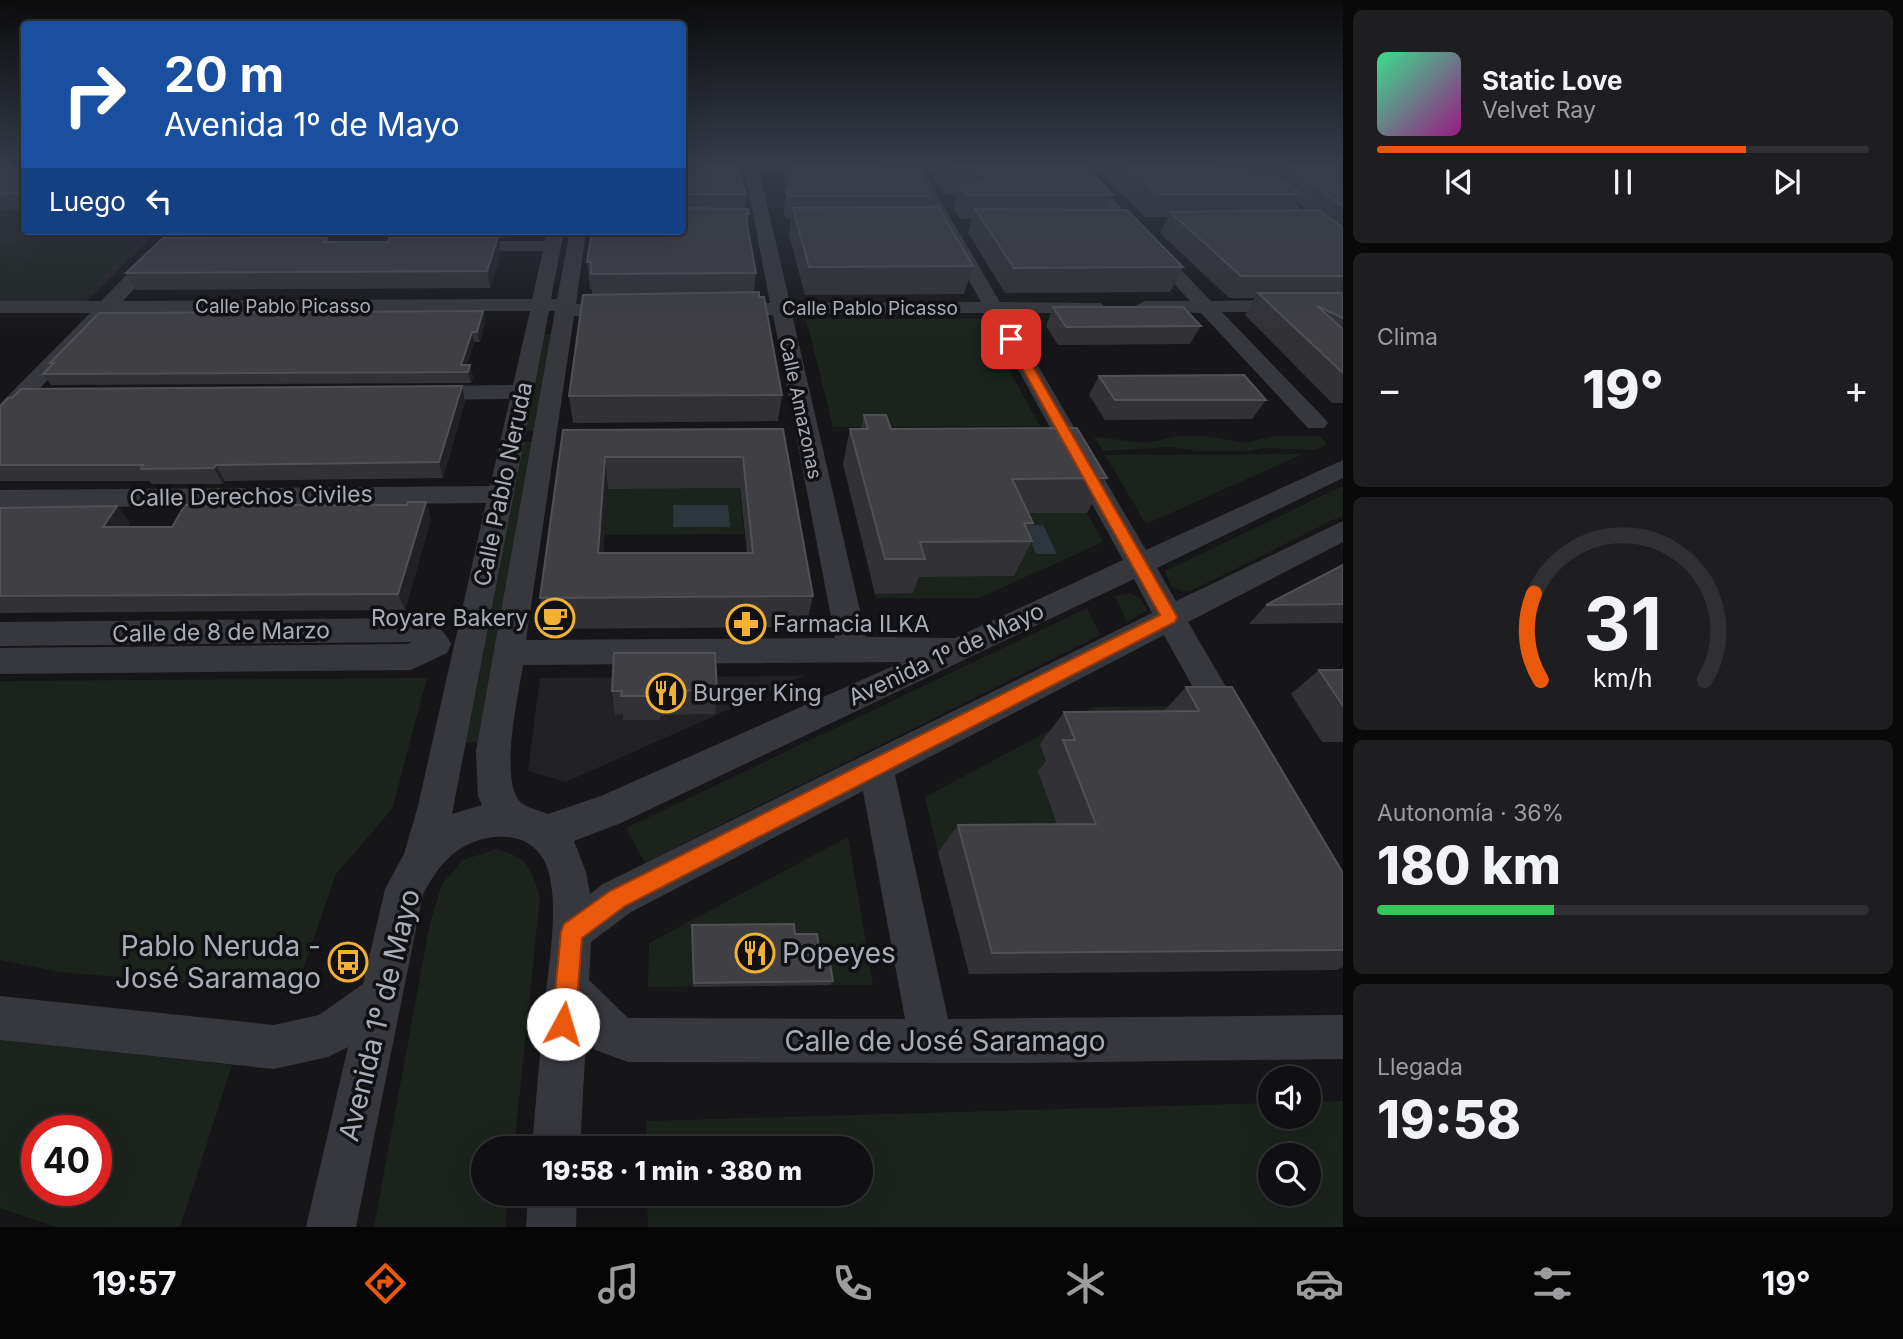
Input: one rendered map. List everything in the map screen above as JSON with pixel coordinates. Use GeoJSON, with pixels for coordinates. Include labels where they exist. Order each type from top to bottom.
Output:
{"type":"FeatureCollection","features":[{"type":"Feature","properties":{"kind":"street","name":"Calle Amazonas"},"geometry":{"type":"LineString","coordinates":[[763,223],[853,649]]}},
{"type":"Feature","properties":{"kind":"street"},"geometry":{"type":"LineString","coordinates":[[941,223],[993,307],[1243,746]]}},
{"type":"Feature","properties":{"kind":"street"},"geometry":{"type":"LineString","coordinates":[[1310,223],[1343,248]]}},
{"type":"Feature","properties":{"kind":"street"},"geometry":{"type":"LineString","coordinates":[[1130,225],[1316,423]]}},
{"type":"Feature","properties":{"kind":"street"},"geometry":{"type":"LineString","coordinates":[[1100,226],[1151,226]]}},
{"type":"Feature","properties":{"kind":"street","name":"Calle Pablo Neruda"},"geometry":{"type":"LineString","coordinates":[[421,860],[436,806],[523,392],[555,310],[577,235]]}},
{"type":"Feature","properties":{"kind":"street"},"geometry":{"type":"LineString","coordinates":[[439,246],[555,238]]}},
{"type":"Feature","properties":{"kind":"street","name":"Calle Pablo Neruda"},"geometry":{"type":"LineString","coordinates":[[529,827],[496,796],[493,751],[555,310],[555,238]]}},
{"type":"Feature","properties":{"kind":"street"},"geometry":{"type":"LineString","coordinates":[[0,418],[163,247],[184,239]]}},
{"type":"Feature","properties":{"kind":"street","name":"Calle Pablo Picasso"},"geometry":{"type":"LineString","coordinates":[[708,309],[1343,306]]}},
{"type":"Feature","properties":{"kind":"street","name":"Calle Pablo Picasso"},"geometry":{"type":"LineString","coordinates":[[0,307],[102,312],[640,310]]}},
{"type":"Feature","properties":{"kind":"street"},"geometry":{"type":"LineString","coordinates":[[401,393],[523,392]]}},
{"type":"Feature","properties":{"kind":"street"},"geometry":{"type":"LineString","coordinates":[[22,395],[47,394]]}},
{"type":"Feature","properties":{"kind":"street","name":"Avenida 1º de Mayo"},"geometry":{"type":"LineString","coordinates":[[331,1227],[405,889],[421,860],[440,839],[470,825],[529,827],[608,811],[961,649],[1139,562],[1343,468]]}},
{"type":"Feature","properties":{"kind":"street","name":"Calle Derechos Civiles"},"geometry":{"type":"LineString","coordinates":[[0,499],[501,494]]}},
{"type":"Feature","properties":{"kind":"street"},"geometry":{"type":"LineString","coordinates":[[571,932],[617,898],[1343,530]]}},
{"type":"Feature","properties":{"kind":"street","name":"Calle de 8 de Marzo"},"geometry":{"type":"LineString","coordinates":[[0,634],[421,630],[436,645]]}},
{"type":"Feature","properties":{"kind":"street","name":"Calle de 8 de Marzo"},"geometry":{"type":"LineString","coordinates":[[0,661],[411,657],[436,645],[468,644]]}},
{"type":"Feature","properties":{"kind":"street"},"geometry":{"type":"LineString","coordinates":[[507,653],[961,649]]}},
{"type":"Feature","properties":{"kind":"street"},"geometry":{"type":"LineString","coordinates":[[876,768],[931,1041]]}},
{"type":"Feature","properties":{"kind":"street"},"geometry":{"type":"LineString","coordinates":[[529,827],[560,853],[568,879],[571,932],[557,1136]]}},
{"type":"Feature","properties":{"kind":"street","name":"Calle de José Saramago"},"geometry":{"type":"LineString","coordinates":[[567,988],[611,1034],[628,1040],[931,1041],[1343,1037]]}},
{"type":"Feature","properties":{"kind":"street"},"geometry":{"type":"LineString","coordinates":[[0,1018],[274,1047],[328,1035],[381,997]]}},
{"type":"Feature","properties":{"kind":"street"},"geometry":{"type":"LineString","coordinates":[[551,1227],[552,1206]]}},
{"type":"Feature","properties":{"kind":"shaded area"},"geometry":{"type":"Polygon","coordinates":[[[0,223],[21,223],[21,235],[154,235],[86,302],[0,302],[0,223]]]}},
{"type":"Feature","properties":{"kind":"shaded area"},"geometry":{"type":"Polygon","coordinates":[[[41,243],[0,278],[0,244],[41,243]]]}},
{"type":"Feature","properties":{"kind":"shaded area"},"geometry":{"type":"Polygon","coordinates":[[[136,244],[84,294],[0,294],[0,281],[43,245],[136,244]]]}},
{"type":"Feature","properties":{"kind":"shaded area"},"geometry":{"type":"Polygon","coordinates":[[[806,319],[981,319],[1040,426],[833,427],[806,319]]]}},
{"type":"Feature","properties":{"kind":"shaded area"},"geometry":{"type":"Polygon","coordinates":[[[542,334],[553,334],[536,431],[524,431],[542,334]]]}},
{"type":"Feature","properties":{"kind":"shaded area"},"geometry":{"type":"Polygon","coordinates":[[[1177,436],[1205,436],[1246,443],[1274,436],[1320,436],[1327,444],[1315,450],[1264,448],[1248,451],[1200,451],[1170,447],[1103,451],[1094,437],[1147,443],[1177,436]]]}},
{"type":"Feature","properties":{"kind":"shaded area"},"geometry":{"type":"Polygon","coordinates":[[[533,441],[480,742],[464,742],[522,442],[533,441]]]}},
{"type":"Feature","properties":{"kind":"shaded area"},"geometry":{"type":"Polygon","coordinates":[[[1303,454],[1146,524],[1105,455],[1303,454]]]}},
{"type":"Feature","properties":{"kind":"shaded area"},"geometry":{"type":"Polygon","coordinates":[[[1343,486],[1343,515],[1189,592],[1172,588],[1165,571],[1343,486]]]}},
{"type":"Feature","properties":{"kind":"shaded area"},"geometry":{"type":"Polygon","coordinates":[[[739,488],[744,534],[605,535],[608,489],[739,488]]]}},
{"type":"Feature","properties":{"kind":"shaded area"},"geometry":{"type":"Polygon","coordinates":[[[673,505],[728,505],[730,527],[673,527],[673,505]]]}},
{"type":"Feature","properties":{"kind":"shaded area"},"geometry":{"type":"Polygon","coordinates":[[[997,513],[1087,513],[1103,542],[979,598],[876,598],[875,594],[912,593],[907,577],[1014,576],[997,513]]]}},
{"type":"Feature","properties":{"kind":"shaded area"},"geometry":{"type":"Polygon","coordinates":[[[1024,525],[1043,525],[1057,554],[1036,554],[1024,525]]]}},
{"type":"Feature","properties":{"kind":"shaded area"},"geometry":{"type":"Polygon","coordinates":[[[1131,593],[1141,599],[1147,610],[1127,622],[1115,596],[1131,593]]]}},
{"type":"Feature","properties":{"kind":"shaded area"},"geometry":{"type":"Polygon","coordinates":[[[1087,608],[1100,635],[645,863],[626,828],[1087,608]]]}},
{"type":"Feature","properties":{"kind":"shaded area"},"geometry":{"type":"Polygon","coordinates":[[[804,676],[566,782],[528,771],[540,678],[804,676]]]}},
{"type":"Feature","properties":{"kind":"shaded area"},"geometry":{"type":"Polygon","coordinates":[[[427,678],[392,809],[336,874],[295,992],[60,972],[0,960],[0,681],[427,678]]]}},
{"type":"Feature","properties":{"kind":"shaded area"},"geometry":{"type":"Polygon","coordinates":[[[1192,706],[1050,771],[1039,771],[1067,851],[938,852],[925,797],[1094,707],[1192,706]]]}},
{"type":"Feature","properties":{"kind":"shaded area"},"geometry":{"type":"Polygon","coordinates":[[[848,837],[873,985],[648,987],[649,943],[848,837]]]}},
{"type":"Feature","properties":{"kind":"shaded area"},"geometry":{"type":"Polygon","coordinates":[[[497,849],[516,856],[527,865],[540,897],[515,1136],[471,1136],[471,1206],[508,1206],[505,1227],[374,1227],[430,923],[442,884],[463,860],[497,849]]]}},
{"type":"Feature","properties":{"kind":"shaded area"},"geometry":{"type":"Polygon","coordinates":[[[0,1040],[232,1065],[180,1227],[56,1227],[0,1208],[0,1040]]]}},
{"type":"Feature","properties":{"kind":"shaded area"},"geometry":{"type":"Polygon","coordinates":[[[1343,1101],[1343,1227],[648,1227],[647,1206],[873,1206],[873,1136],[647,1136],[646,1121],[1258,1103],[1258,1129],[1321,1129],[1321,1102],[1343,1101]]]}},
{"type":"Feature","properties":{"kind":"building"},"geometry":{"type":"Polygon","coordinates":[[[686,223],[747,223],[756,273],[591,274],[591,262],[587,262],[591,235],[686,235],[686,223]]]}},
{"type":"Feature","properties":{"kind":"building"},"geometry":{"type":"Polygon","coordinates":[[[797,223],[948,223],[973,266],[809,267],[797,223]]]}},
{"type":"Feature","properties":{"kind":"building"},"geometry":{"type":"Polygon","coordinates":[[[984,223],[1140,223],[1183,267],[1014,268],[984,223]]]}},
{"type":"Feature","properties":{"kind":"building"},"geometry":{"type":"Polygon","coordinates":[[[1182,223],[1336,223],[1343,228],[1343,276],[1241,276],[1182,223]]]}},
{"type":"Feature","properties":{"kind":"building"},"geometry":{"type":"Polygon","coordinates":[[[327,237],[324,242],[388,242],[390,237],[498,237],[487,271],[126,273],[163,238],[327,237]]]}},
{"type":"Feature","properties":{"kind":"building"},"geometry":{"type":"Polygon","coordinates":[[[759,292],[759,297],[764,297],[782,395],[569,396],[583,295],[759,292]]]}},
{"type":"Feature","properties":{"kind":"building"},"geometry":{"type":"Polygon","coordinates":[[[1258,293],[1343,293],[1343,318],[1317,306],[1343,329],[1343,373],[1258,293]]]}},
{"type":"Feature","properties":{"kind":"building"},"geometry":{"type":"Polygon","coordinates":[[[1053,307],[1183,307],[1201,326],[1066,327],[1053,307]]]}},
{"type":"Feature","properties":{"kind":"building"},"geometry":{"type":"Polygon","coordinates":[[[483,311],[477,332],[472,332],[461,365],[470,365],[468,372],[43,374],[54,363],[50,363],[99,313],[483,311]]]}},
{"type":"Feature","properties":{"kind":"building"},"geometry":{"type":"Polygon","coordinates":[[[1244,375],[1266,400],[1115,400],[1099,376],[1244,375]]]}},
{"type":"Feature","properties":{"kind":"building"},"geometry":{"type":"Polygon","coordinates":[[[462,386],[439,462],[216,465],[214,468],[141,469],[143,465],[0,465],[0,407],[21,389],[462,386]]]}},
{"type":"Feature","properties":{"kind":"building"},"geometry":{"type":"Polygon","coordinates":[[[864,415],[886,415],[891,429],[1077,428],[1107,478],[1012,479],[1033,523],[1024,523],[1032,541],[920,542],[925,559],[885,559],[850,429],[868,429],[864,415]]]}},
{"type":"Feature","properties":{"kind":"building"},"geometry":{"type":"Polygon","coordinates":[[[783,429],[813,596],[540,598],[563,430],[783,429]],[[605,457],[598,553],[753,553],[743,457],[605,457]]]}},
{"type":"Feature","properties":{"kind":"building"},"geometry":{"type":"Polygon","coordinates":[[[408,502],[426,502],[398,594],[0,596],[0,508],[117,506],[103,527],[172,527],[185,505],[407,505],[408,502]]]}},
{"type":"Feature","properties":{"kind":"building"},"geometry":{"type":"Polygon","coordinates":[[[1343,565],[1343,604],[1266,605],[1343,565]]]}},
{"type":"Feature","properties":{"kind":"building"},"geometry":{"type":"Polygon","coordinates":[[[614,653],[715,653],[717,690],[659,691],[659,696],[621,696],[622,691],[612,691],[614,653]]]}},
{"type":"Feature","properties":{"kind":"building"},"geometry":{"type":"Polygon","coordinates":[[[1319,670],[1343,670],[1343,706],[1319,670]]]}},
{"type":"Feature","properties":{"kind":"building"},"geometry":{"type":"Polygon","coordinates":[[[1186,687],[1232,687],[1343,873],[1343,950],[992,953],[958,825],[1096,824],[1063,740],[1075,740],[1064,712],[1199,711],[1186,687]]]}},
{"type":"Feature","properties":{"kind":"building","name":"Popeyes"},"geometry":{"type":"Polygon","coordinates":[[[794,924],[795,934],[817,934],[821,964],[830,964],[833,981],[694,983],[692,925],[794,924]]]}},
{"type":"Feature","properties":{"kind":"place","name":"Royare Bakery"},"geometry":{"type":"Point","coordinates":[555,618]}},
{"type":"Feature","properties":{"kind":"place","name":"Farmacia ILKA"},"geometry":{"type":"Point","coordinates":[746,624]}},
{"type":"Feature","properties":{"kind":"place","name":"Burger King"},"geometry":{"type":"Point","coordinates":[666,693]}},
{"type":"Feature","properties":{"kind":"place","name":"Popeyes"},"geometry":{"type":"Point","coordinates":[755,953]}},
{"type":"Feature","properties":{"kind":"place","name":"Pablo Neruda - José Saramago"},"geometry":{"type":"Point","coordinates":[348,962]}},
{"type":"Feature","properties":{"kind":"route"},"geometry":{"type":"LineString","coordinates":[[563,1024],[571,932],[617,898],[1169,617],[1068,435],[1011,339]]}}]}
